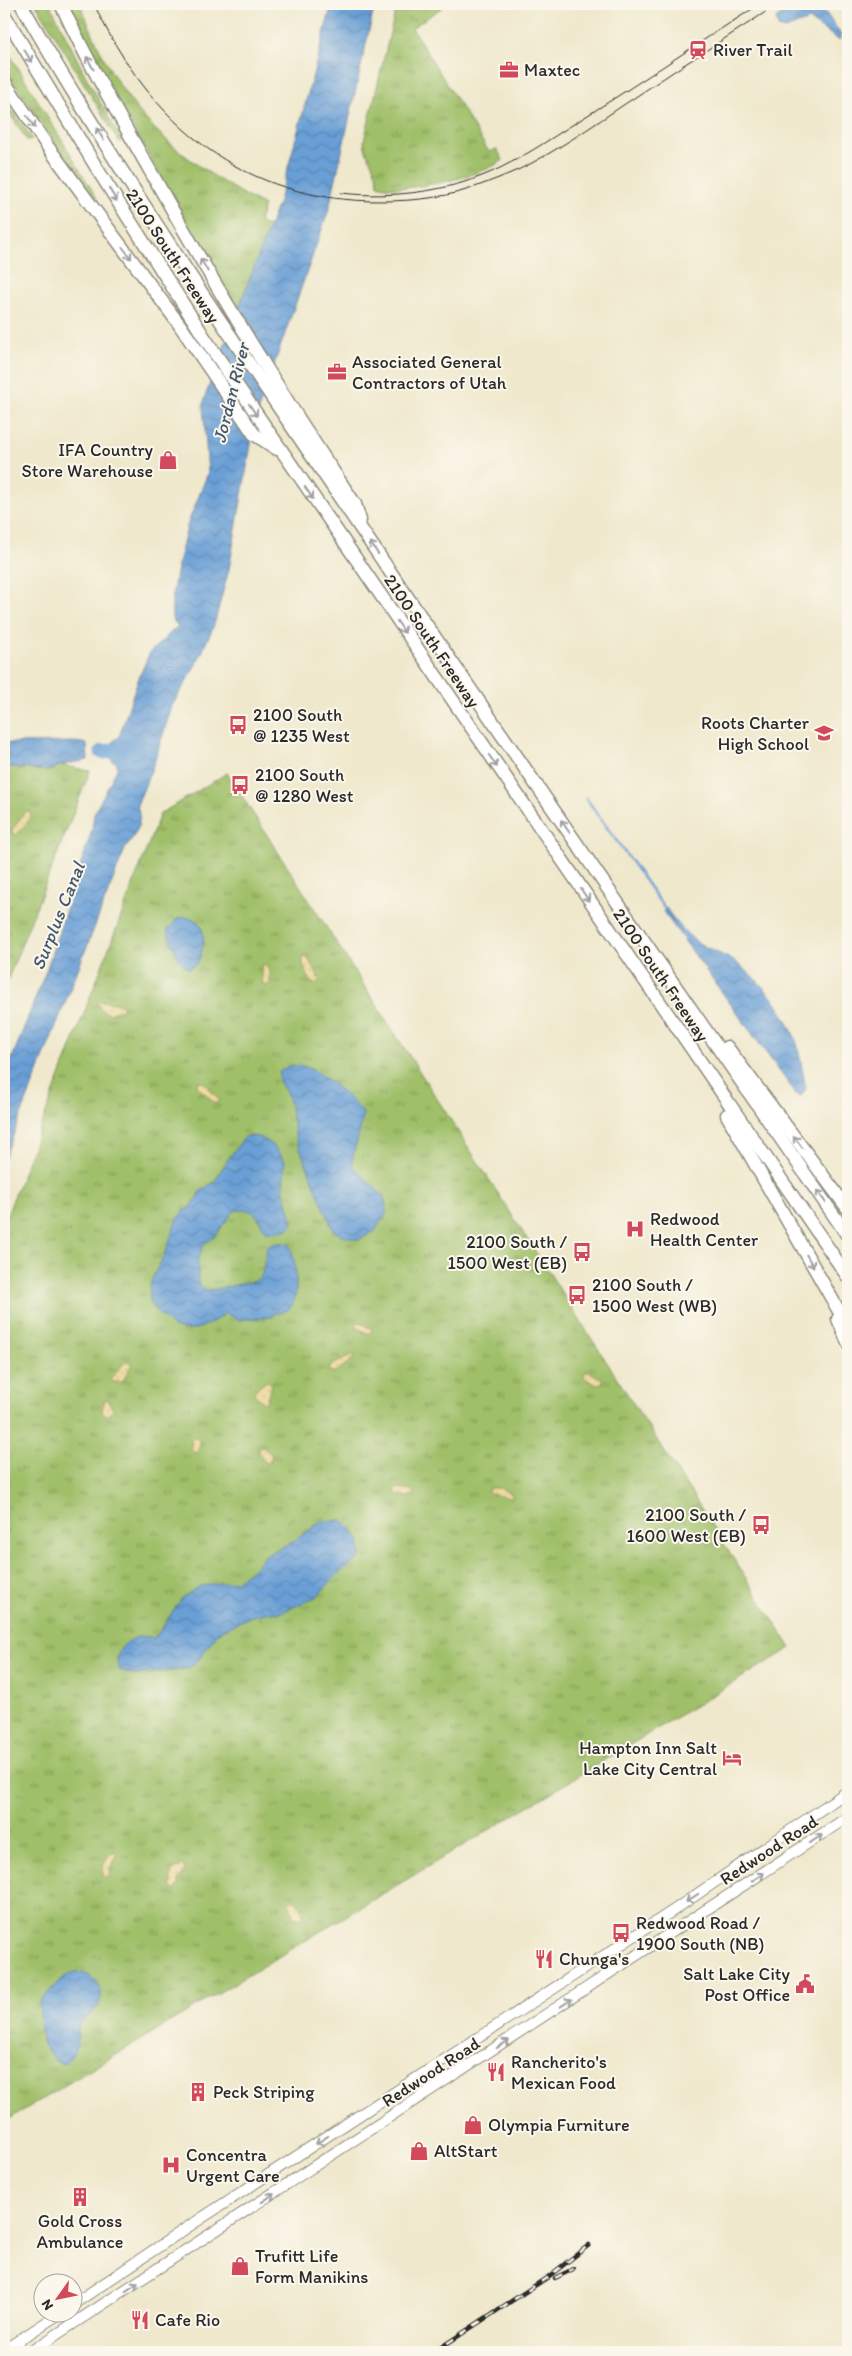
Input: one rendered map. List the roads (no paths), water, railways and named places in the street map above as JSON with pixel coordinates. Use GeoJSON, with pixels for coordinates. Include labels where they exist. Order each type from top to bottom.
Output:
{"type":"FeatureCollection","features":[{"type":"Feature","properties":{"kind":"highway"},"geometry":{"type":"LineString","coordinates":[[61,4],[77,38],[126,128],[229,307],[282,394],[355,504],[363,531]]}},
{"type":"Feature","properties":{"kind":"highway","name":"2100 South Freeway"},"geometry":{"type":"LineString","coordinates":[[23,7],[117,162],[231,336],[652,953],[848,1236]]}},
{"type":"Feature","properties":{"kind":"highway","name":"2100 South Freeway"},"geometry":{"type":"LineString","coordinates":[[4,14],[91,159],[206,340],[848,1277]]}},
{"type":"Feature","properties":{"kind":"highway"},"geometry":{"type":"LineString","coordinates":[[4,81],[48,147],[202,357],[254,434],[282,452]]}},
{"type":"Feature","properties":{"kind":"highway"},"geometry":{"type":"LineString","coordinates":[[652,953],[686,990],[848,1209]]}},
{"type":"Feature","properties":{"kind":"highway"},"geometry":{"type":"LineString","coordinates":[[702,1066],[745,1148],[848,1327]]}},
{"type":"Feature","properties":{"kind":"highway"},"geometry":{"type":"LineString","coordinates":[[820,1278],[848,1342]]}},
{"type":"Feature","properties":{"kind":"main road","name":"Redwood Road"},"geometry":{"type":"LineString","coordinates":[[82,2298],[188,2227],[682,1905],[848,1791]]}},
{"type":"Feature","properties":{"kind":"main road","name":"Redwood Road"},"geometry":{"type":"LineString","coordinates":[[30,2352],[848,1817]]}},
{"type":"Feature","properties":{"kind":"main road"},"geometry":{"type":"LineString","coordinates":[[4,2350],[44,2324]]}},
{"type":"Feature","properties":{"kind":"water"},"geometry":{"type":"Polygon","coordinates":[[[332,4],[375,4],[329,209],[256,416],[229,569],[214,625],[199,659],[172,706],[154,763],[137,805],[139,823],[137,829],[125,849],[4,1159],[4,1079],[47,968],[92,830],[94,814],[117,769],[117,763],[112,761],[112,742],[119,737],[137,682],[150,652],[178,626],[172,619],[172,596],[177,568],[188,523],[208,473],[203,405],[279,201],[332,4]]]}},
{"type":"Feature","properties":{"kind":"water"},"geometry":{"type":"Polygon","coordinates":[[[798,4],[820,4],[841,35],[839,40],[809,20],[785,29],[778,27],[776,18],[798,4]]]}},
{"type":"Feature","properties":{"kind":"water"},"geometry":{"type":"Polygon","coordinates":[[[76,742],[87,744],[88,760],[61,765],[48,771],[4,766],[4,743],[76,742]]]}},
{"type":"Feature","properties":{"kind":"water"},"geometry":{"type":"Polygon","coordinates":[[[666,908],[680,926],[693,938],[702,945],[735,962],[745,970],[765,989],[781,1010],[794,1034],[798,1047],[806,1089],[801,1096],[796,1094],[665,914],[663,911],[666,908]]]}},
{"type":"Feature","properties":{"kind":"water"},"geometry":{"type":"Polygon","coordinates":[[[178,918],[194,919],[199,923],[203,936],[200,958],[197,964],[188,969],[179,960],[167,931],[178,918]]]}},
{"type":"Feature","properties":{"kind":"water"},"geometry":{"type":"Polygon","coordinates":[[[290,1065],[304,1066],[320,1074],[345,1094],[363,1113],[352,1165],[384,1197],[387,1212],[375,1231],[358,1240],[343,1236],[333,1230],[296,1139],[288,1096],[279,1081],[279,1072],[290,1065]]]}},
{"type":"Feature","properties":{"kind":"water"},"geometry":{"type":"Polygon","coordinates":[[[247,1136],[254,1136],[265,1140],[274,1147],[285,1161],[283,1188],[293,1222],[290,1228],[286,1230],[267,1232],[252,1212],[248,1210],[234,1211],[214,1237],[204,1244],[198,1259],[198,1284],[204,1289],[211,1290],[255,1281],[262,1275],[267,1247],[275,1243],[286,1243],[289,1244],[294,1257],[296,1285],[294,1301],[289,1309],[273,1314],[272,1317],[238,1320],[225,1313],[216,1320],[197,1329],[184,1330],[177,1328],[166,1321],[152,1305],[150,1290],[153,1278],[180,1215],[184,1210],[190,1209],[200,1192],[210,1184],[214,1184],[229,1158],[247,1136]]]}},
{"type":"Feature","properties":{"kind":"water"},"geometry":{"type":"Polygon","coordinates":[[[342,1520],[351,1528],[359,1540],[361,1554],[359,1559],[340,1572],[316,1597],[280,1613],[270,1612],[252,1616],[224,1629],[217,1634],[196,1663],[186,1669],[137,1675],[119,1670],[118,1655],[125,1644],[138,1637],[153,1638],[158,1634],[182,1598],[200,1586],[236,1581],[255,1567],[264,1556],[294,1541],[320,1522],[342,1520]]]}},
{"type":"Feature","properties":{"kind":"water"},"geometry":{"type":"Polygon","coordinates":[[[73,1972],[93,1978],[100,1989],[101,1995],[96,2009],[78,2025],[75,2051],[64,2063],[55,2061],[42,2042],[39,2003],[61,1979],[73,1972]]]}},
{"type":"Feature","properties":{"kind":"waterway","name":"Jordan River"},"geometry":{"type":"LineString","coordinates":[[102,752],[131,749]]}},
{"type":"Feature","properties":{"kind":"waterway"},"geometry":{"type":"LineString","coordinates":[[586,798],[665,909]]}},
{"type":"Feature","properties":{"kind":"tram line"},"geometry":{"type":"LineString","coordinates":[[94,4],[117,47],[144,86],[174,120],[207,148],[245,171],[286,188],[332,198],[382,201],[421,199],[459,192],[526,166],[573,138],[778,4]]}},
{"type":"Feature","properties":{"kind":"tram line"},"geometry":{"type":"LineString","coordinates":[[341,193],[361,195],[402,194],[443,188],[482,176],[500,168],[545,143],[760,4]]}},
{"type":"Feature","properties":{"kind":"railway"},"geometry":{"type":"LineString","coordinates":[[434,2352],[548,2277],[589,2245]]}},
{"type":"Feature","properties":{"kind":"railway"},"geometry":{"type":"LineString","coordinates":[[555,2278],[573,2269]]}},
{"type":"Feature","properties":{"kind":"place","name":"River Trail"},"geometry":{"type":"Point","coordinates":[698,50]}},
{"type":"Feature","properties":{"kind":"place","name":"Maxtec"},"geometry":{"type":"Point","coordinates":[509,70]}},
{"type":"Feature","properties":{"kind":"place","name":"Associated General Contractors of Utah"},"geometry":{"type":"Point","coordinates":[337,372]}},
{"type":"Feature","properties":{"kind":"place","name":"IFA Country Store Warehouse"},"geometry":{"type":"Point","coordinates":[168,460]}},
{"type":"Feature","properties":{"kind":"place","name":"2100 South @ 1235 West"},"geometry":{"type":"Point","coordinates":[238,725]}},
{"type":"Feature","properties":{"kind":"place","name":"Roots Charter High School"},"geometry":{"type":"Point","coordinates":[824,733]}},
{"type":"Feature","properties":{"kind":"place","name":"2100 South @ 1280 West"},"geometry":{"type":"Point","coordinates":[240,785]}},
{"type":"Feature","properties":{"kind":"place","name":"Redwood Health Center"},"geometry":{"type":"Point","coordinates":[635,1229]}},
{"type":"Feature","properties":{"kind":"place","name":"2100 South / 1500 West (EB)"},"geometry":{"type":"Point","coordinates":[582,1252]}},
{"type":"Feature","properties":{"kind":"place","name":"2100 South / 1500 West (WB)"},"geometry":{"type":"Point","coordinates":[577,1295]}},
{"type":"Feature","properties":{"kind":"place","name":"2100 South / 1600 West (EB)"},"geometry":{"type":"Point","coordinates":[761,1525]}},
{"type":"Feature","properties":{"kind":"place","name":"Hampton Inn Salt Lake City Central"},"geometry":{"type":"Point","coordinates":[732,1758]}},
{"type":"Feature","properties":{"kind":"place","name":"Redwood Road / 1900 South (NB)"},"geometry":{"type":"Point","coordinates":[621,1933]}},
{"type":"Feature","properties":{"kind":"place","name":"Chunga's"},"geometry":{"type":"Point","coordinates":[544,1959]}},
{"type":"Feature","properties":{"kind":"place","name":"Salt Lake City Post Office"},"geometry":{"type":"Point","coordinates":[805,1984]}},
{"type":"Feature","properties":{"kind":"place","name":"Rancherito's Mexican Food"},"geometry":{"type":"Point","coordinates":[496,2072]}},
{"type":"Feature","properties":{"kind":"place","name":"Peck Striping"},"geometry":{"type":"Point","coordinates":[198,2092]}},
{"type":"Feature","properties":{"kind":"place","name":"Olympia Furniture"},"geometry":{"type":"Point","coordinates":[473,2125]}},
{"type":"Feature","properties":{"kind":"place","name":"AltStart"},"geometry":{"type":"Point","coordinates":[419,2151]}},
{"type":"Feature","properties":{"kind":"place","name":"Concentra Urgent Care"},"geometry":{"type":"Point","coordinates":[171,2165]}},
{"type":"Feature","properties":{"kind":"place","name":"Gold Cross Ambulance"},"geometry":{"type":"Point","coordinates":[80,2197]}},
{"type":"Feature","properties":{"kind":"place","name":"Trufitt Life Form Manikins"},"geometry":{"type":"Point","coordinates":[240,2266]}},
{"type":"Feature","properties":{"kind":"place","name":"Cafe Rio"},"geometry":{"type":"Point","coordinates":[140,2320]}},
{"type":"Feature","properties":{"kind":"water label","name":"Surplus Canal"},"geometry":{"type":"Point","coordinates":[58,916]}}]}
